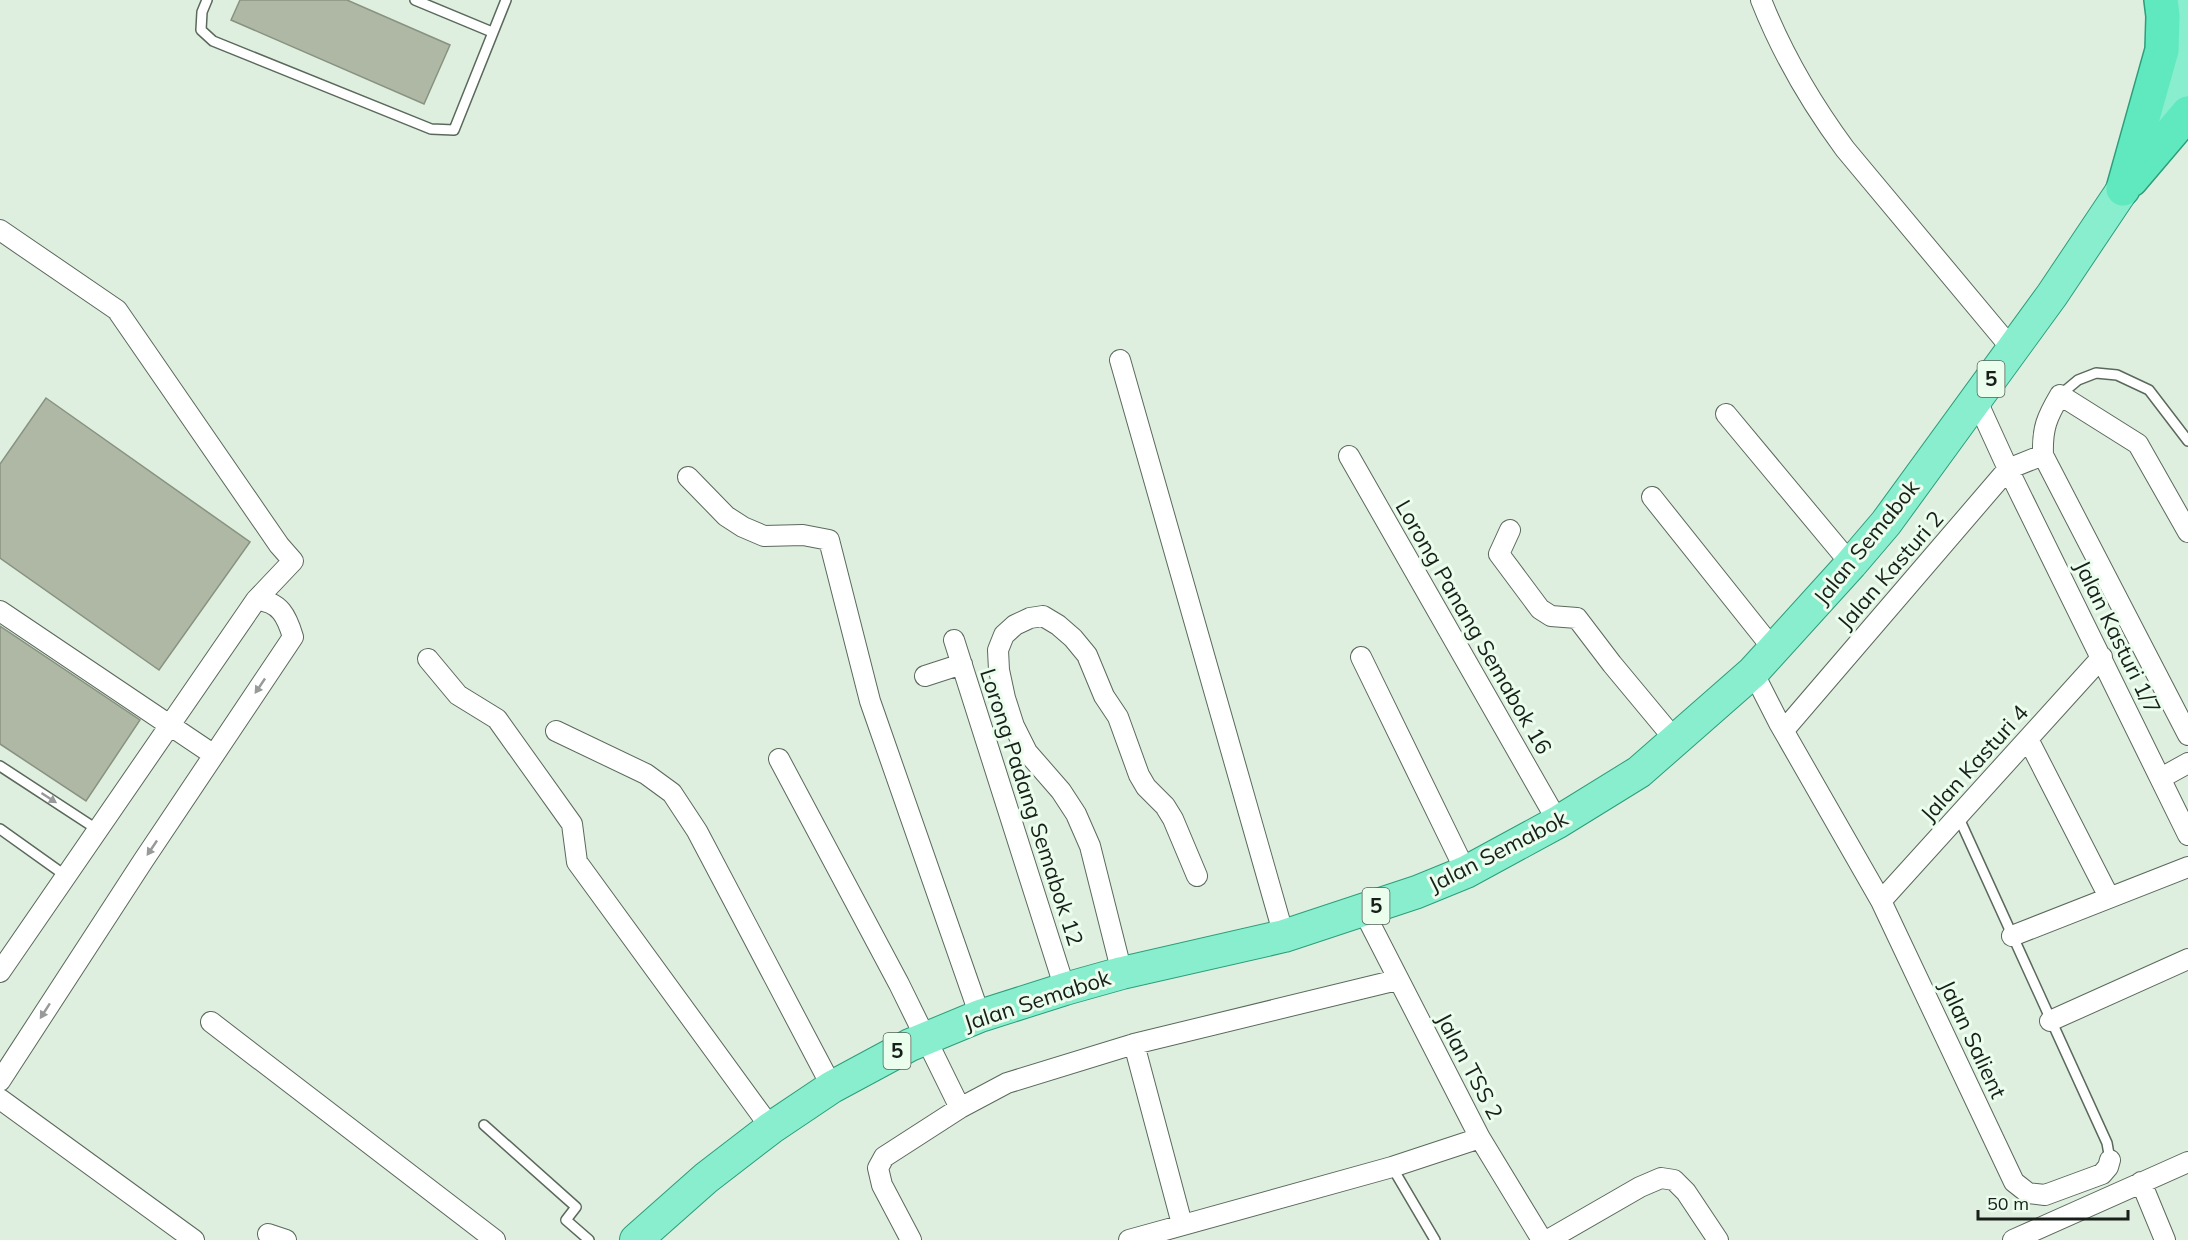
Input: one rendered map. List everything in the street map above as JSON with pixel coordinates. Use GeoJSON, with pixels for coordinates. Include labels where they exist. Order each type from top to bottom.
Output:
{"type":"FeatureCollection","features":[{"type":"Feature","properties":{"kind":"highway"},"geometry":{"type":"LineString","coordinates":[[2123,189],[2163,50],[2161,0]]}},
{"type":"Feature","properties":{"kind":"highway"},"geometry":{"type":"LineString","coordinates":[[2123,189],[2188,113]]}},
{"type":"Feature","properties":{"kind":"main road","name":"Jalan Semabok"},"geometry":{"type":"LineString","coordinates":[[2123,189],[2169,65],[2179,0]]}},
{"type":"Feature","properties":{"kind":"main road","name":"Jalan Semabok"},"geometry":{"type":"LineString","coordinates":[[636,1240],[706,1178],[771,1128],[832,1086],[926,1037],[980,1016],[1065,989],[1122,973],[1284,936],[1417,892],[1466,872],[1558,822],[1639,771],[1676,741],[1763,661],[1886,523],[2052,295],[2123,189],[2180,77],[2188,53]]}},
{"type":"Feature","properties":{"kind":"street"},"geometry":{"type":"LineString","coordinates":[[1761,0],[1805,92],[1825,122],[2012,349]]}},
{"type":"Feature","properties":{"kind":"street"},"geometry":{"type":"LineString","coordinates":[[0,230],[117,310],[279,545],[293,561],[256,600],[0,972]]}},
{"type":"Feature","properties":{"kind":"street"},"geometry":{"type":"LineString","coordinates":[[1120,360],[1284,936]]}},
{"type":"Feature","properties":{"kind":"street"},"geometry":{"type":"LineString","coordinates":[[2043,455],[2042,434],[2050,412],[2060,395],[2138,444],[2188,532]]}},
{"type":"Feature","properties":{"kind":"street","name":"Jalan Kasturi 1/7"},"geometry":{"type":"LineString","coordinates":[[1976,399],[2188,835]]}},
{"type":"Feature","properties":{"kind":"street"},"geometry":{"type":"LineString","coordinates":[[1726,414],[1851,564]]}},
{"type":"Feature","properties":{"kind":"street","name":"Jalan Kasturi 1/7"},"geometry":{"type":"LineString","coordinates":[[2043,455],[2188,735]]}},
{"type":"Feature","properties":{"kind":"street","name":"Jalan Kasturi 2"},"geometry":{"type":"LineString","coordinates":[[1778,721],[2004,460],[2043,455]]}},
{"type":"Feature","properties":{"kind":"street","name":"Lorong Panang Semabok 16"},"geometry":{"type":"LineString","coordinates":[[1349,456],[1558,822]]}},
{"type":"Feature","properties":{"kind":"street"},"geometry":{"type":"LineString","coordinates":[[688,477],[726,516],[743,527],[764,536],[803,535],[829,540],[870,701],[980,1016]]}},
{"type":"Feature","properties":{"kind":"street","name":"Jalan Salient"},"geometry":{"type":"LineString","coordinates":[[1652,497],[1763,661],[1778,721],[1881,901],[2014,1182],[2028,1193],[2044,1195],[2102,1174],[2110,1160]]}},
{"type":"Feature","properties":{"kind":"street"},"geometry":{"type":"LineString","coordinates":[[1510,530],[1499,554],[1540,609],[1551,616],[1577,618],[1676,741]]}},
{"type":"Feature","properties":{"kind":"street"},"geometry":{"type":"LineString","coordinates":[[0,1081],[293,637],[288,620],[279,609],[267,600],[256,600]]}},
{"type":"Feature","properties":{"kind":"street"},"geometry":{"type":"LineString","coordinates":[[0,611],[214,755]]}},
{"type":"Feature","properties":{"kind":"street"},"geometry":{"type":"LineString","coordinates":[[1122,973],[1090,846],[1076,814],[1061,791],[1027,752],[1014,726],[1005,698],[999,670],[998,650],[1004,635],[1015,625],[1030,618],[1043,616],[1073,638],[1087,655],[1104,696],[1118,717],[1139,775],[1173,819],[1197,876]]}},
{"type":"Feature","properties":{"kind":"street","name":"Lorong Padang Semabok 12"},"geometry":{"type":"LineString","coordinates":[[954,640],[1065,989]]}},
{"type":"Feature","properties":{"kind":"street"},"geometry":{"type":"LineString","coordinates":[[1361,657],[1466,872]]}},
{"type":"Feature","properties":{"kind":"street","name":"Jalan Kasturi 4"},"geometry":{"type":"LineString","coordinates":[[1881,901],[2102,657]]}},
{"type":"Feature","properties":{"kind":"street"},"geometry":{"type":"LineString","coordinates":[[428,659],[458,695],[497,719],[572,824],[577,862],[771,1128]]}},
{"type":"Feature","properties":{"kind":"street"},"geometry":{"type":"LineString","coordinates":[[925,676],[962,664]]}},
{"type":"Feature","properties":{"kind":"street"},"geometry":{"type":"LineString","coordinates":[[556,731],[646,774],[672,793],[697,831],[832,1086]]}},
{"type":"Feature","properties":{"kind":"street"},"geometry":{"type":"LineString","coordinates":[[2028,739],[2109,897]]}},
{"type":"Feature","properties":{"kind":"street"},"geometry":{"type":"LineString","coordinates":[[780,759],[926,1037],[960,1108]]}},
{"type":"Feature","properties":{"kind":"street"},"geometry":{"type":"LineString","coordinates":[[2161,778],[2188,763]]}},
{"type":"Feature","properties":{"kind":"street"},"geometry":{"type":"LineString","coordinates":[[2012,936],[2188,867]]}},
{"type":"Feature","properties":{"kind":"street","name":"Jalan TSS 2"},"geometry":{"type":"LineString","coordinates":[[1363,910],[1480,1138],[1542,1240]]}},
{"type":"Feature","properties":{"kind":"street"},"geometry":{"type":"LineString","coordinates":[[2050,1021],[2188,959]]}},
{"type":"Feature","properties":{"kind":"street"},"geometry":{"type":"LineString","coordinates":[[911,1240],[882,1185],[878,1168],[884,1157],[960,1108],[1007,1083],[1134,1044],[1397,980]]}},
{"type":"Feature","properties":{"kind":"street"},"geometry":{"type":"LineString","coordinates":[[211,1022],[495,1240]]}},
{"type":"Feature","properties":{"kind":"street"},"geometry":{"type":"LineString","coordinates":[[1134,1044],[1182,1224]]}},
{"type":"Feature","properties":{"kind":"street"},"geometry":{"type":"LineString","coordinates":[[0,1099],[194,1240]]}},
{"type":"Feature","properties":{"kind":"street"},"geometry":{"type":"LineString","coordinates":[[1129,1240],[1392,1167],[1480,1138]]}},
{"type":"Feature","properties":{"kind":"street"},"geometry":{"type":"LineString","coordinates":[[2013,1240],[2188,1162]]}},
{"type":"Feature","properties":{"kind":"street"},"geometry":{"type":"LineString","coordinates":[[1548,1240],[1631,1192],[1661,1178],[1674,1180],[1686,1192],[1718,1240]]}},
{"type":"Feature","properties":{"kind":"street"},"geometry":{"type":"LineString","coordinates":[[2141,1182],[2165,1240]]}},
{"type":"Feature","properties":{"kind":"lane"},"geometry":{"type":"LineString","coordinates":[[207,0],[202,12],[201,30],[213,41],[431,129],[454,130],[506,0]]}},
{"type":"Feature","properties":{"kind":"lane"},"geometry":{"type":"LineString","coordinates":[[415,0],[492,32]]}},
{"type":"Feature","properties":{"kind":"lane"},"geometry":{"type":"LineString","coordinates":[[2060,395],[2078,380],[2096,373],[2117,375],[2149,390],[2188,441]]}},
{"type":"Feature","properties":{"kind":"lane"},"geometry":{"type":"LineString","coordinates":[[0,766],[98,830]]}},
{"type":"Feature","properties":{"kind":"lane"},"geometry":{"type":"LineString","coordinates":[[1958,816],[2107,1143],[2110,1160]]}},
{"type":"Feature","properties":{"kind":"lane"},"geometry":{"type":"LineString","coordinates":[[0,829],[66,876]]}},
{"type":"Feature","properties":{"kind":"lane"},"geometry":{"type":"LineString","coordinates":[[484,1125],[576,1207],[566,1220],[589,1240]]}},
{"type":"Feature","properties":{"kind":"lane"},"geometry":{"type":"LineString","coordinates":[[1392,1167],[1431,1238]]}},
{"type":"Feature","properties":{"kind":"building"},"geometry":{"type":"Polygon","coordinates":[[[240,0],[347,0],[450,45],[424,104],[231,20],[240,0]]]}},
{"type":"Feature","properties":{"kind":"building"},"geometry":{"type":"Polygon","coordinates":[[[46,398],[250,542],[159,670],[0,558],[0,464],[46,398]]]}},
{"type":"Feature","properties":{"kind":"building"},"geometry":{"type":"Polygon","coordinates":[[[0,626],[140,720],[86,801],[0,744],[0,626]]]}}]}
